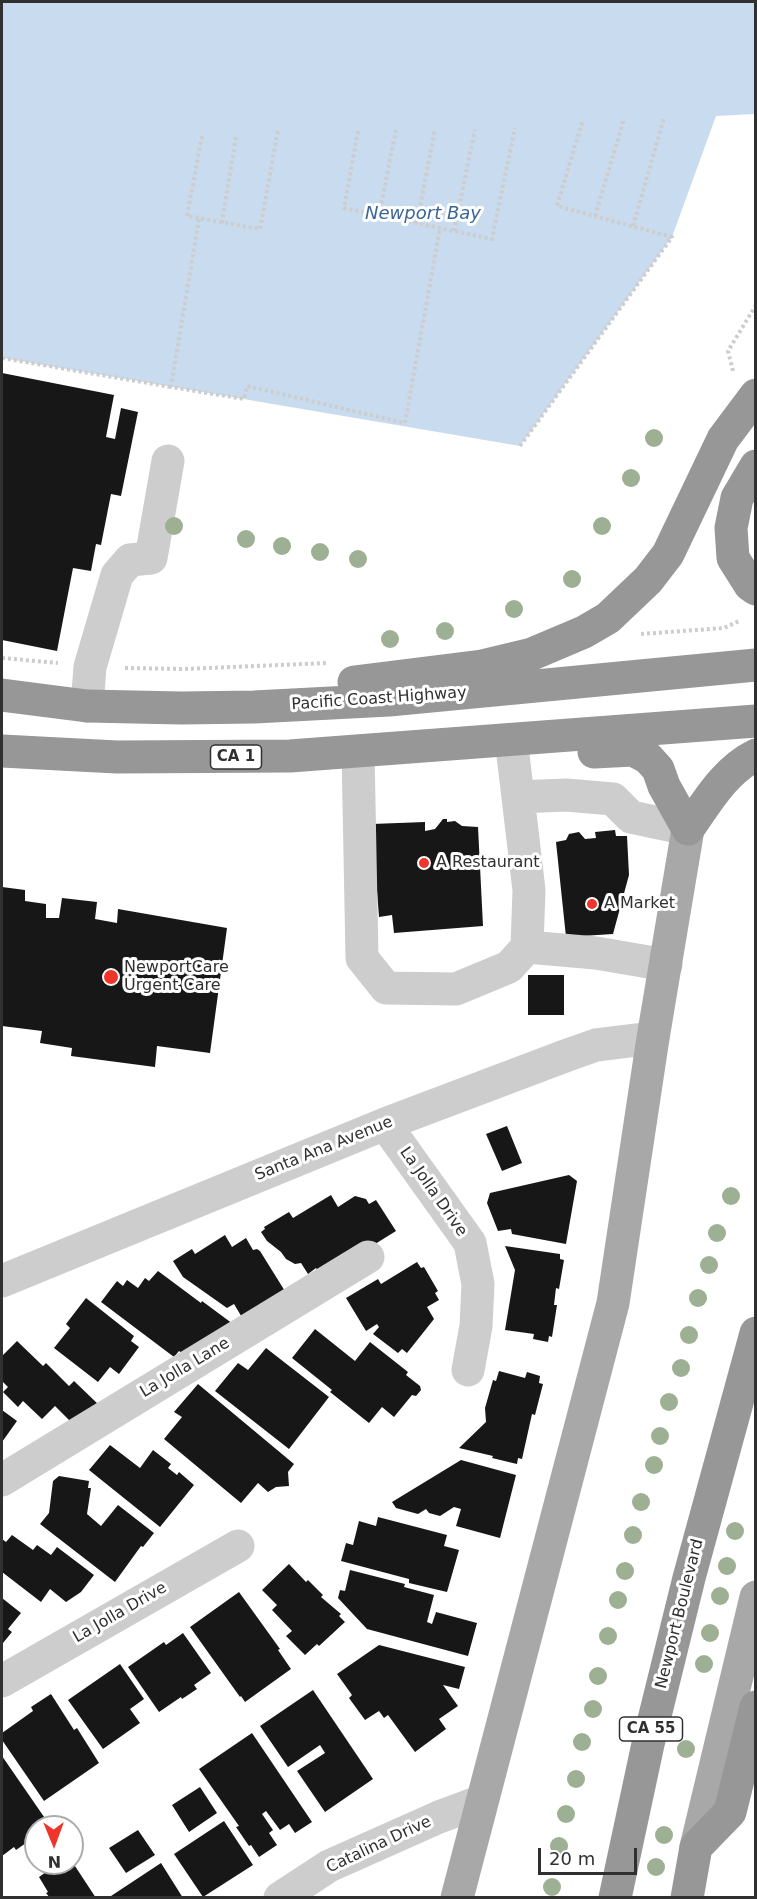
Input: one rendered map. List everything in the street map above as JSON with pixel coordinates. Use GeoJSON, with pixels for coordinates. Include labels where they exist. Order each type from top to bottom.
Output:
{"type":"FeatureCollection","features":[{"type":"Feature","properties":{"kind":"highway"},"geometry":{"type":"LineString","coordinates":[[254,706],[324,686],[482,666],[532,654],[584,632],[608,618],[648,580],[668,554],[723,439],[745,384]]}},
{"type":"Feature","properties":{"kind":"highway"},"geometry":{"type":"LineString","coordinates":[[756,466],[737,498],[731,528],[734,558],[750,585],[756,589]]}},
{"type":"Feature","properties":{"kind":"highway","name":"Pacific Coast Highway"},"geometry":{"type":"LineString","coordinates":[[2,695],[87,706],[181,708],[254,706],[389,700],[756,665]]}},
{"type":"Feature","properties":{"kind":"highway","name":"CA 1"},"geometry":{"type":"LineString","coordinates":[[2,751],[117,757],[290,756],[756,721]]}},
{"type":"Feature","properties":{"kind":"highway"},"geometry":{"type":"LineString","coordinates":[[469,742],[513,755],[633,750],[648,758],[658,769],[664,786],[688,829],[715,791],[736,767],[756,755]]}},
{"type":"Feature","properties":{"kind":"highway","name":"Newport Boulevard"},"geometry":{"type":"LineString","coordinates":[[615,1892],[686,1589],[756,1333]]}},
{"type":"Feature","properties":{"kind":"highway"},"geometry":{"type":"LineString","coordinates":[[687,1898],[696,1847],[730,1812],[756,1707]]}},
{"type":"Feature","properties":{"kind":"main road"},"geometry":{"type":"LineString","coordinates":[[457,1898],[613,1303],[653,1038],[688,829]]}},
{"type":"Feature","properties":{"kind":"main road"},"geometry":{"type":"LineString","coordinates":[[696,1847],[756,1597]]}},
{"type":"Feature","properties":{"kind":"street"},"geometry":{"type":"LineString","coordinates":[[87,706],[90,667],[117,575],[130,560],[151,558],[168,461]]}},
{"type":"Feature","properties":{"kind":"street"},"geometry":{"type":"LineString","coordinates":[[358,751],[362,958],[386,988],[456,989],[509,967],[528,947],[529,890],[513,755]]}},
{"type":"Feature","properties":{"kind":"street"},"geometry":{"type":"LineString","coordinates":[[518,797],[566,795],[613,799],[631,817],[688,829]]}},
{"type":"Feature","properties":{"kind":"street"},"geometry":{"type":"LineString","coordinates":[[528,947],[596,953],[666,965]]}},
{"type":"Feature","properties":{"kind":"street","name":"Santa Ana Avenue"},"geometry":{"type":"LineString","coordinates":[[2,1281],[385,1124],[596,1045],[653,1038]]}},
{"type":"Feature","properties":{"kind":"street","name":"La Jolla Drive"},"geometry":{"type":"LineString","coordinates":[[385,1124],[470,1243],[478,1284],[476,1326],[468,1370]]}},
{"type":"Feature","properties":{"kind":"street","name":"La Jolla Lane"},"geometry":{"type":"LineString","coordinates":[[2,1480],[368,1257]]}},
{"type":"Feature","properties":{"kind":"street","name":"La Jolla Drive"},"geometry":{"type":"LineString","coordinates":[[2,1681],[238,1546]]}},
{"type":"Feature","properties":{"kind":"street","name":"Catalina Drive"},"geometry":{"type":"LineString","coordinates":[[280,1898],[329,1866],[439,1817],[482,1801]]}},
{"type":"Feature","properties":{"kind":"path"},"geometry":{"type":"LineString","coordinates":[[633,226],[664,118]]}},
{"type":"Feature","properties":{"kind":"path"},"geometry":{"type":"LineString","coordinates":[[520,446],[672,237],[557,206],[583,119]]}},
{"type":"Feature","properties":{"kind":"path"},"geometry":{"type":"LineString","coordinates":[[595,216],[624,119]]}},
{"type":"Feature","properties":{"kind":"path"},"geometry":{"type":"LineString","coordinates":[[358,131],[344,208],[492,239],[515,128]]}},
{"type":"Feature","properties":{"kind":"path"},"geometry":{"type":"LineString","coordinates":[[417,223],[435,129]]}},
{"type":"Feature","properties":{"kind":"path"},"geometry":{"type":"LineString","coordinates":[[202,136],[187,216],[260,229],[278,130]]}},
{"type":"Feature","properties":{"kind":"path"},"geometry":{"type":"LineString","coordinates":[[379,215],[396,130]]}},
{"type":"Feature","properties":{"kind":"path"},"geometry":{"type":"LineString","coordinates":[[454,231],[475,130]]}},
{"type":"Feature","properties":{"kind":"path"},"geometry":{"type":"LineString","coordinates":[[222,223],[236,136]]}},
{"type":"Feature","properties":{"kind":"path"},"geometry":{"type":"LineString","coordinates":[[171,387],[199,219]]}},
{"type":"Feature","properties":{"kind":"path"},"geometry":{"type":"LineString","coordinates":[[2,358],[244,399],[248,386],[405,423],[441,228]]}},
{"type":"Feature","properties":{"kind":"path"},"geometry":{"type":"LineString","coordinates":[[745,384],[728,351],[756,305]]}},
{"type":"Feature","properties":{"kind":"path"},"geometry":{"type":"LineString","coordinates":[[640,634],[724,628],[739,621]]}},
{"type":"Feature","properties":{"kind":"path"},"geometry":{"type":"LineString","coordinates":[[2,658],[90,667],[183,669],[334,663]]}},
{"type":"Feature","properties":{"kind":"water","name":"Newport Bay"},"geometry":{"type":"Polygon","coordinates":[[[2,2],[755,2],[755,114],[716,116],[672,237],[520,446],[2,358],[2,2]]]}},
{"type":"Feature","properties":{"kind":"building"},"geometry":{"type":"Polygon","coordinates":[[[2,373],[114,395],[106,437],[115,439],[121,408],[138,412],[121,496],[111,494],[101,545],[96,544],[91,571],[73,568],[57,651],[2,640],[2,373]]]}},
{"type":"Feature","properties":{"kind":"building","name":"A Restaurant"},"geometry":{"type":"Polygon","coordinates":[[[443,819],[447,819],[447,822],[455,821],[462,826],[478,827],[483,926],[394,933],[392,915],[379,917],[372,824],[425,822],[425,831],[435,829],[443,819]]]}},
{"type":"Feature","properties":{"kind":"building","name":"A Market"},"geometry":{"type":"Polygon","coordinates":[[[615,830],[616,836],[627,836],[629,875],[613,934],[566,937],[556,842],[566,840],[569,834],[579,832],[585,839],[596,838],[595,832],[615,830]]]}},
{"type":"Feature","properties":{"kind":"building","name":"NewportCare Urgent Care"},"geometry":{"type":"Polygon","coordinates":[[[2,887],[25,890],[25,901],[46,904],[46,918],[59,918],[62,898],[97,902],[95,919],[117,923],[118,909],[227,928],[210,1053],[157,1046],[155,1067],[71,1056],[72,1048],[40,1043],[42,1031],[2,1026],[2,887]]]}},
{"type":"Feature","properties":{"kind":"building"},"geometry":{"type":"Polygon","coordinates":[[[528,975],[564,975],[564,1015],[528,1015],[528,975]]]}},
{"type":"Feature","properties":{"kind":"building"},"geometry":{"type":"Polygon","coordinates":[[[507,1126],[522,1163],[502,1171],[486,1134],[507,1126]]]}},
{"type":"Feature","properties":{"kind":"building"},"geometry":{"type":"Polygon","coordinates":[[[569,1175],[577,1181],[566,1244],[512,1234],[511,1229],[498,1231],[487,1203],[490,1193],[569,1175]]]}},
{"type":"Feature","properties":{"kind":"building"},"geometry":{"type":"Polygon","coordinates":[[[331,1195],[338,1207],[355,1196],[366,1199],[369,1204],[376,1200],[396,1231],[322,1277],[316,1268],[308,1274],[301,1263],[295,1264],[286,1259],[261,1232],[265,1229],[264,1227],[289,1212],[293,1218],[331,1195]]]}},
{"type":"Feature","properties":{"kind":"building"},"geometry":{"type":"Polygon","coordinates":[[[225,1235],[232,1247],[246,1238],[253,1250],[260,1251],[288,1296],[243,1319],[234,1304],[227,1308],[183,1277],[173,1261],[192,1249],[195,1254],[225,1235]]]}},
{"type":"Feature","properties":{"kind":"building"},"geometry":{"type":"Polygon","coordinates":[[[505,1246],[560,1254],[560,1259],[564,1260],[559,1289],[556,1288],[554,1305],[557,1305],[552,1337],[549,1336],[548,1342],[533,1339],[534,1334],[505,1330],[515,1270],[505,1246]]]}},
{"type":"Feature","properties":{"kind":"building"},"geometry":{"type":"Polygon","coordinates":[[[417,1262],[421,1268],[424,1267],[438,1291],[435,1293],[439,1300],[427,1307],[434,1319],[407,1353],[402,1349],[398,1353],[373,1334],[379,1327],[377,1324],[366,1331],[346,1298],[378,1279],[381,1284],[417,1262]]]}},
{"type":"Feature","properties":{"kind":"building"},"geometry":{"type":"Polygon","coordinates":[[[158,1271],[233,1324],[189,1358],[179,1351],[174,1357],[101,1302],[117,1281],[123,1286],[127,1280],[138,1288],[145,1278],[149,1281],[158,1271]]]}},
{"type":"Feature","properties":{"kind":"building"},"geometry":{"type":"Polygon","coordinates":[[[86,1298],[134,1336],[131,1341],[139,1347],[119,1374],[110,1367],[98,1382],[54,1348],[70,1328],[66,1324],[86,1298]]]}},
{"type":"Feature","properties":{"kind":"building"},"geometry":{"type":"Polygon","coordinates":[[[315,1329],[355,1361],[370,1342],[408,1372],[406,1375],[420,1386],[421,1390],[416,1396],[412,1395],[394,1417],[382,1407],[369,1423],[292,1358],[315,1329]]]}},
{"type":"Feature","properties":{"kind":"building"},"geometry":{"type":"Polygon","coordinates":[[[17,1341],[43,1366],[46,1363],[69,1386],[74,1381],[99,1405],[76,1427],[55,1406],[42,1419],[23,1401],[18,1407],[3,1392],[8,1387],[2,1381],[2,1356],[17,1341]]]}},
{"type":"Feature","properties":{"kind":"building"},"geometry":{"type":"Polygon","coordinates":[[[266,1348],[329,1397],[289,1449],[215,1391],[238,1363],[248,1370],[266,1348]]]}},
{"type":"Feature","properties":{"kind":"building"},"geometry":{"type":"Polygon","coordinates":[[[499,1371],[525,1378],[527,1372],[540,1376],[539,1383],[543,1384],[535,1415],[532,1414],[522,1459],[518,1458],[517,1464],[459,1448],[486,1422],[485,1408],[493,1380],[496,1381],[499,1371]]]}},
{"type":"Feature","properties":{"kind":"building"},"geometry":{"type":"Polygon","coordinates":[[[198,1384],[294,1464],[288,1472],[289,1486],[276,1487],[268,1492],[258,1483],[241,1503],[164,1439],[182,1417],[174,1412],[198,1384]]]}},
{"type":"Feature","properties":{"kind":"building"},"geometry":{"type":"Polygon","coordinates":[[[2,1410],[17,1421],[2,1442],[2,1410]]]}},
{"type":"Feature","properties":{"kind":"building"},"geometry":{"type":"Polygon","coordinates":[[[110,1445],[140,1468],[153,1450],[171,1464],[168,1468],[177,1475],[179,1472],[194,1485],[160,1527],[89,1470],[110,1445]]]}},
{"type":"Feature","properties":{"kind":"building"},"geometry":{"type":"Polygon","coordinates":[[[461,1460],[516,1475],[500,1538],[456,1526],[461,1509],[454,1507],[440,1516],[429,1513],[426,1509],[418,1514],[396,1508],[392,1502],[461,1460]]]}},
{"type":"Feature","properties":{"kind":"building"},"geometry":{"type":"Polygon","coordinates":[[[59,1476],[89,1481],[88,1488],[91,1488],[87,1514],[101,1526],[118,1505],[154,1533],[143,1547],[141,1546],[115,1582],[40,1524],[49,1513],[53,1481],[59,1476]]]}},
{"type":"Feature","properties":{"kind":"building"},"geometry":{"type":"Polygon","coordinates":[[[378,1517],[447,1535],[444,1546],[459,1550],[447,1592],[409,1583],[409,1579],[341,1561],[346,1543],[353,1545],[359,1521],[376,1526],[378,1517]]]}},
{"type":"Feature","properties":{"kind":"building"},"geometry":{"type":"Polygon","coordinates":[[[12,1535],[33,1550],[37,1545],[51,1555],[57,1547],[94,1575],[81,1592],[66,1602],[50,1589],[41,1602],[2,1572],[2,1539],[6,1542],[12,1535]]]}},
{"type":"Feature","properties":{"kind":"building"},"geometry":{"type":"Polygon","coordinates":[[[289,1564],[306,1582],[308,1580],[323,1595],[321,1597],[341,1614],[339,1616],[345,1622],[319,1646],[317,1644],[305,1655],[286,1636],[292,1631],[272,1610],[277,1605],[262,1590],[289,1564]]]}},
{"type":"Feature","properties":{"kind":"building"},"geometry":{"type":"Polygon","coordinates":[[[350,1570],[405,1584],[404,1587],[434,1595],[427,1622],[432,1624],[436,1612],[477,1623],[468,1656],[367,1629],[338,1598],[340,1590],[345,1591],[350,1570]]]}},
{"type":"Feature","properties":{"kind":"building"},"geometry":{"type":"Polygon","coordinates":[[[239,1592],[280,1649],[278,1650],[291,1669],[245,1702],[190,1627],[239,1592]]]}},
{"type":"Feature","properties":{"kind":"building"},"geometry":{"type":"Polygon","coordinates":[[[2,1598],[21,1613],[8,1629],[12,1632],[3,1643],[2,1642],[2,1598]]]}},
{"type":"Feature","properties":{"kind":"building"},"geometry":{"type":"Polygon","coordinates":[[[183,1633],[211,1673],[194,1685],[197,1689],[159,1712],[128,1667],[164,1642],[166,1645],[183,1633]]]}},
{"type":"Feature","properties":{"kind":"building"},"geometry":{"type":"Polygon","coordinates":[[[379,1645],[465,1667],[459,1689],[443,1685],[458,1706],[439,1719],[446,1729],[415,1752],[388,1715],[384,1718],[379,1711],[365,1720],[349,1698],[352,1695],[337,1674],[379,1645]]]}},
{"type":"Feature","properties":{"kind":"building"},"geometry":{"type":"Polygon","coordinates":[[[120,1664],[144,1699],[130,1709],[140,1723],[103,1749],[68,1700],[120,1664]]]}},
{"type":"Feature","properties":{"kind":"building"},"geometry":{"type":"Polygon","coordinates":[[[313,1690],[373,1779],[325,1812],[297,1771],[325,1753],[320,1745],[288,1767],[260,1726],[313,1690]]]}},
{"type":"Feature","properties":{"kind":"building"},"geometry":{"type":"Polygon","coordinates":[[[51,1694],[74,1730],[77,1728],[99,1763],[44,1801],[2,1740],[2,1733],[33,1711],[31,1707],[51,1694]]]}},
{"type":"Feature","properties":{"kind":"building"},"geometry":{"type":"Polygon","coordinates":[[[252,1733],[312,1822],[295,1833],[289,1824],[280,1830],[266,1811],[262,1814],[273,1830],[269,1833],[277,1845],[259,1857],[236,1827],[239,1826],[199,1769],[252,1733]]]}},
{"type":"Feature","properties":{"kind":"building"},"geometry":{"type":"Polygon","coordinates":[[[2,1756],[43,1815],[24,1815],[24,1844],[16,1850],[14,1847],[2,1856],[2,1756]]]}},
{"type":"Feature","properties":{"kind":"building"},"geometry":{"type":"Polygon","coordinates":[[[200,1787],[217,1813],[189,1832],[172,1805],[200,1787]]]}},
{"type":"Feature","properties":{"kind":"building"},"geometry":{"type":"Polygon","coordinates":[[[224,1821],[253,1865],[203,1897],[174,1854],[224,1821]]]}},
{"type":"Feature","properties":{"kind":"building"},"geometry":{"type":"Polygon","coordinates":[[[138,1830],[155,1855],[126,1873],[109,1848],[138,1830]]]}},
{"type":"Feature","properties":{"kind":"building"},"geometry":{"type":"Polygon","coordinates":[[[161,1863],[183,1898],[112,1898],[111,1896],[161,1863]]]}},
{"type":"Feature","properties":{"kind":"building"},"geometry":{"type":"Polygon","coordinates":[[[42,1875],[81,1875],[96,1898],[50,1898],[39,1877],[42,1875]]]}},
{"type":"Feature","properties":{"kind":"place","name":"A Restaurant"},"geometry":{"type":"Point","coordinates":[424,863]}},
{"type":"Feature","properties":{"kind":"place","name":"A Market"},"geometry":{"type":"Point","coordinates":[592,904]}},
{"type":"Feature","properties":{"kind":"place","name":"NewportCare Urgent Care"},"geometry":{"type":"Point","coordinates":[111,977]}}]}
